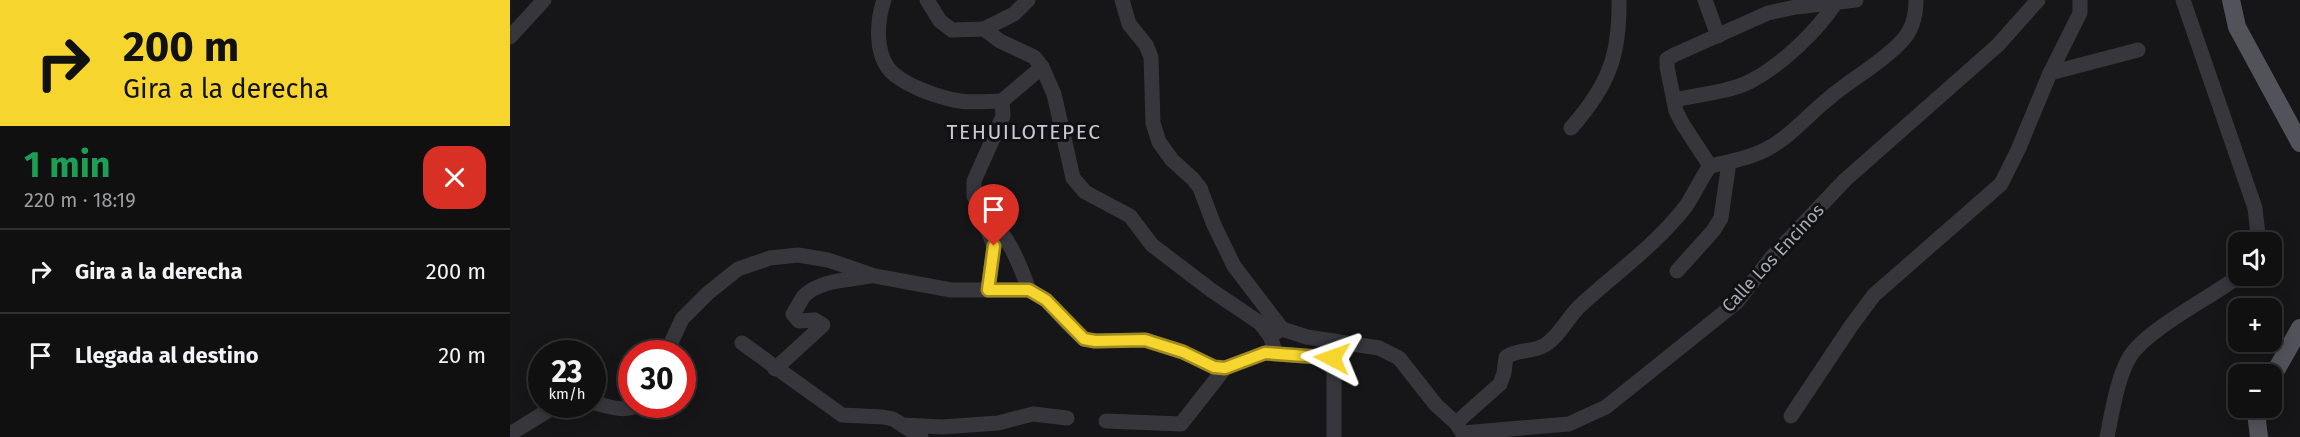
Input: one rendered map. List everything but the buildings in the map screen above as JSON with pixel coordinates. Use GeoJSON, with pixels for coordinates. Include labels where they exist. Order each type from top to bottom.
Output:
{"type":"FeatureCollection","features":[{"type":"Feature","properties":{"kind":"main road"},"geometry":{"type":"LineString","coordinates":[[2231,0],[2237,27],[2300,143]]}},
{"type":"Feature","properties":{"kind":"main road"},"geometry":{"type":"LineString","coordinates":[[2280,364],[2300,328]]}},
{"type":"Feature","properties":{"kind":"main road"},"geometry":{"type":"LineString","coordinates":[[2258,418],[2259,437]]}},
{"type":"Feature","properties":{"kind":"street"},"geometry":{"type":"LineString","coordinates":[[510,37],[544,0]]}},
{"type":"Feature","properties":{"kind":"street"},"geometry":{"type":"LineString","coordinates":[[884,0],[880,12],[879,48],[889,69],[910,84],[936,96],[961,101],[1002,101],[1042,67]]}},
{"type":"Feature","properties":{"kind":"street"},"geometry":{"type":"LineString","coordinates":[[927,0],[940,21],[952,30],[984,29],[1014,14],[1028,0]]}},
{"type":"Feature","properties":{"kind":"street"},"geometry":{"type":"LineString","coordinates":[[1122,0],[1129,24],[1146,45],[1151,57],[1153,123],[1159,142],[1172,160],[1193,179],[1200,189],[1234,266],[1276,333],[1276,354]]}},
{"type":"Feature","properties":{"kind":"street"},"geometry":{"type":"LineString","coordinates":[[1571,128],[1603,87],[1610,69],[1616,50],[1619,0]]}},
{"type":"Feature","properties":{"kind":"street"},"geometry":{"type":"LineString","coordinates":[[1705,0],[1718,36]]}},
{"type":"Feature","properties":{"kind":"street"},"geometry":{"type":"LineString","coordinates":[[1710,166],[1682,123],[1674,100],[1667,59],[1768,13],[1856,0]]}},
{"type":"Feature","properties":{"kind":"street"},"geometry":{"type":"LineString","coordinates":[[984,29],[1000,41],[1034,57],[1042,67],[1057,104],[1073,178],[1085,192],[1130,216],[1152,245],[1211,290],[1276,333],[1379,348],[1399,358],[1436,405],[1461,432],[1500,384],[1506,357],[1514,352],[1542,347],[1555,339],[1582,303],[1653,241],[1687,205],[1710,166],[1768,149],[1828,98],[1874,65],[1902,41],[1911,27],[1916,12],[1916,0]]}},
{"type":"Feature","properties":{"kind":"street","name":"Calle Los Encinos"},"geometry":{"type":"LineString","coordinates":[[1461,432],[1569,424],[1606,407],[1737,302],[1771,258],[1845,180],[1998,45],[2038,0]]}},
{"type":"Feature","properties":{"kind":"street"},"geometry":{"type":"LineString","coordinates":[[1791,416],[1874,295],[2001,184],[2018,150],[2050,73],[2080,14],[2080,0]]}},
{"type":"Feature","properties":{"kind":"street"},"geometry":{"type":"LineString","coordinates":[[2184,0],[2255,208],[2258,232]]}},
{"type":"Feature","properties":{"kind":"street"},"geometry":{"type":"LineString","coordinates":[[1674,100],[1750,82],[1804,40],[1837,1]]}},
{"type":"Feature","properties":{"kind":"street"},"geometry":{"type":"LineString","coordinates":[[2050,73],[2138,50]]}},
{"type":"Feature","properties":{"kind":"street"},"geometry":{"type":"LineString","coordinates":[[988,290],[994,246],[974,196],[974,181],[1003,116],[1002,101]]}},
{"type":"Feature","properties":{"kind":"street"},"geometry":{"type":"LineString","coordinates":[[1677,272],[1713,231],[1721,218],[1729,162]]}},
{"type":"Feature","properties":{"kind":"street"},"geometry":{"type":"LineString","coordinates":[[980,208],[999,227],[1011,247],[1029,290]]}},
{"type":"Feature","properties":{"kind":"street"},"geometry":{"type":"LineString","coordinates":[[672,340],[682,319],[708,293],[738,269],[770,258],[798,255],[828,260],[875,276],[951,290],[1029,290],[1046,300],[1084,339],[1095,341],[1145,340],[1183,352],[1214,367],[1225,368],[1265,353],[1332,358]]}},
{"type":"Feature","properties":{"kind":"street"},"geometry":{"type":"LineString","coordinates":[[775,369],[823,325],[820,322],[799,321],[793,314],[804,296],[815,288],[828,284],[875,276]]}},
{"type":"Feature","properties":{"kind":"street"},"geometry":{"type":"LineString","coordinates":[[2107,437],[2114,401],[2130,357],[2151,334],[2228,283]]}},
{"type":"Feature","properties":{"kind":"street"},"geometry":{"type":"LineString","coordinates":[[1334,341],[1332,358],[1334,437]]}},
{"type":"Feature","properties":{"kind":"street"},"geometry":{"type":"LineString","coordinates":[[742,344],[842,415],[883,417],[903,425],[921,437]]}},
{"type":"Feature","properties":{"kind":"street"},"geometry":{"type":"LineString","coordinates":[[1106,421],[1181,424],[1225,368]]}},
{"type":"Feature","properties":{"kind":"street"},"geometry":{"type":"LineString","coordinates":[[903,425],[942,427],[998,423],[1033,414],[1067,418]]}},
{"type":"Feature","properties":{"kind":"street"},"geometry":{"type":"LineString","coordinates":[[510,434],[536,418]]}},
{"type":"Feature","properties":{"kind":"district","name":"TEHUILOTEPEC"},"geometry":{"type":"Point","coordinates":[1024,132]}},
{"type":"Feature","properties":{"kind":"route"},"geometry":{"type":"LineString","coordinates":[[994,246],[988,290],[1029,290],[1046,300],[1084,339],[1095,341],[1145,340],[1183,352],[1214,367],[1225,368],[1265,353],[1332,358]]}}]}
